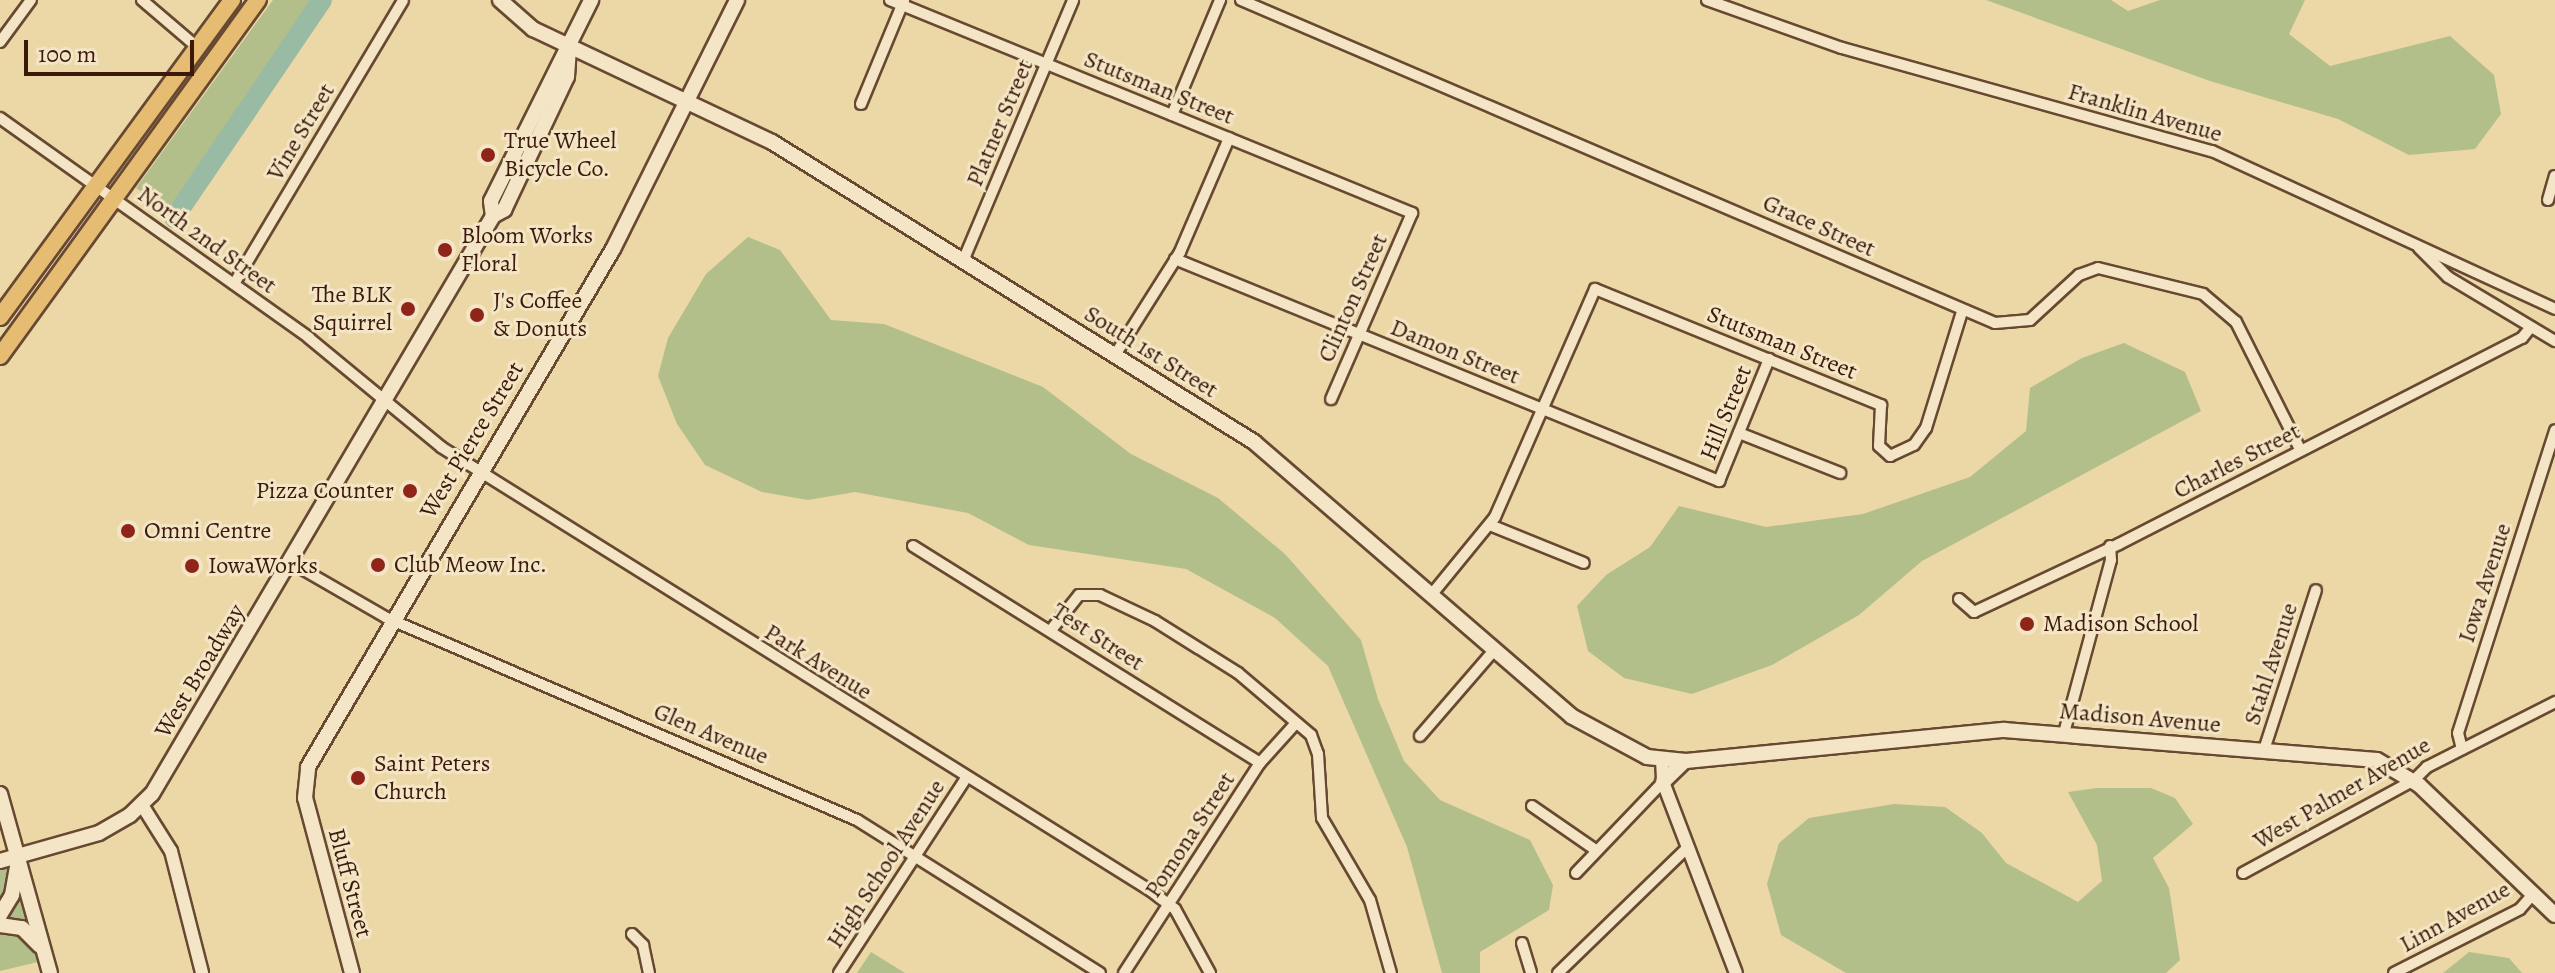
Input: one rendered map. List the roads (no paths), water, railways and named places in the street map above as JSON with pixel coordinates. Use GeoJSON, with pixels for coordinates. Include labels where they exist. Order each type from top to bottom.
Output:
{"type":"FeatureCollection","features":[{"type":"Feature","properties":{"kind":"main road"},"geometry":{"type":"LineString","coordinates":[[0,317],[232,0]]}},
{"type":"Feature","properties":{"kind":"main road"},"geometry":{"type":"LineString","coordinates":[[0,356],[258,0]]}},
{"type":"Feature","properties":{"kind":"main road","name":"South 1st Street"},"geometry":{"type":"LineString","coordinates":[[500,0],[520,22],[569,48],[691,101],[772,142],[1254,442],[1571,716],[1662,760]]}},
{"type":"Feature","properties":{"kind":"main road","name":"West Broadway"},"geometry":{"type":"LineString","coordinates":[[0,861],[99,833],[142,805],[290,562],[493,216],[504,210],[567,77],[569,48],[591,0]]}},
{"type":"Feature","properties":{"kind":"main road","name":"West Pierce Street"},"geometry":{"type":"LineString","coordinates":[[307,805],[304,781],[313,755],[613,249],[691,101],[737,0]]}},
{"type":"Feature","properties":{"kind":"main road","name":"Madison Avenue"},"geometry":{"type":"LineString","coordinates":[[1662,760],[1684,762],[2004,730],[2377,760],[2414,780],[2555,915]]}},
{"type":"Feature","properties":{"kind":"main road"},"geometry":{"type":"LineString","coordinates":[[1663,782],[1684,762]]}},
{"type":"Feature","properties":{"kind":"main road"},"geometry":{"type":"LineString","coordinates":[[0,794],[50,973]]}},
{"type":"Feature","properties":{"kind":"main road","name":"Bluff Street"},"geometry":{"type":"LineString","coordinates":[[307,805],[352,973]]}},
{"type":"Feature","properties":{"kind":"main road"},"geometry":{"type":"LineString","coordinates":[[0,915],[12,895],[19,856]]}},
{"type":"Feature","properties":{"kind":"main road"},"geometry":{"type":"LineString","coordinates":[[0,925],[29,932],[45,953]]}},
{"type":"Feature","properties":{"kind":"street"},"geometry":{"type":"LineString","coordinates":[[0,42],[31,0]]}},
{"type":"Feature","properties":{"kind":"street"},"geometry":{"type":"LineString","coordinates":[[142,0],[197,47]]}},
{"type":"Feature","properties":{"kind":"street","name":"Vine Street"},"geometry":{"type":"LineString","coordinates":[[234,284],[403,0]]}},
{"type":"Feature","properties":{"kind":"street","name":"Stutsman Street"},"geometry":{"type":"LineString","coordinates":[[890,0],[903,2],[1046,64],[1412,213]]}},
{"type":"Feature","properties":{"kind":"street","name":"Platner Street"},"geometry":{"type":"LineString","coordinates":[[963,261],[1073,0]]}},
{"type":"Feature","properties":{"kind":"street"},"geometry":{"type":"LineString","coordinates":[[1172,115],[1220,0]]}},
{"type":"Feature","properties":{"kind":"street","name":"Grace Street"},"geometry":{"type":"LineString","coordinates":[[1241,0],[1962,312],[2006,324],[2030,320],[2079,275],[2098,268],[2203,294],[2236,322],[2301,451]]}},
{"type":"Feature","properties":{"kind":"street","name":"Franklin Avenue"},"geometry":{"type":"LineString","coordinates":[[1707,0],[1828,44],[2212,151],[2555,309]]}},
{"type":"Feature","properties":{"kind":"street"},"geometry":{"type":"LineString","coordinates":[[861,104],[903,2]]}},
{"type":"Feature","properties":{"kind":"street","name":"North 2nd Street"},"geometry":{"type":"LineString","coordinates":[[0,118],[98,183],[386,400]]}},
{"type":"Feature","properties":{"kind":"street"},"geometry":{"type":"LineString","coordinates":[[1115,355],[1175,259],[1229,138]]}},
{"type":"Feature","properties":{"kind":"street"},"geometry":{"type":"LineString","coordinates":[[2548,200],[2555,176]]}},
{"type":"Feature","properties":{"kind":"street","name":"Clinton Street"},"geometry":{"type":"LineString","coordinates":[[1331,399],[1412,213]]}},
{"type":"Feature","properties":{"kind":"street"},"geometry":{"type":"LineString","coordinates":[[2419,248],[2448,277],[2555,341]]}},
{"type":"Feature","properties":{"kind":"street","name":"Damon Street"},"geometry":{"type":"LineString","coordinates":[[1175,259],[1719,481]]}},
{"type":"Feature","properties":{"kind":"street","name":"Stutsman Street"},"geometry":{"type":"LineString","coordinates":[[1541,409],[1590,292],[1595,289],[1881,405],[1882,452],[1896,456],[1914,445],[1926,428],[1962,312]]}},
{"type":"Feature","properties":{"kind":"street","name":"Charles Street"},"geometry":{"type":"LineString","coordinates":[[1959,599],[1974,612],[2522,338],[2531,327]]}},
{"type":"Feature","properties":{"kind":"street","name":"Hill Street"},"geometry":{"type":"LineString","coordinates":[[1719,481],[1769,359]]}},
{"type":"Feature","properties":{"kind":"street","name":"Park Avenue"},"geometry":{"type":"LineString","coordinates":[[386,400],[409,424],[478,472],[1169,905],[1186,925],[1210,973]]}},
{"type":"Feature","properties":{"kind":"street"},"geometry":{"type":"LineString","coordinates":[[1432,594],[1490,525],[1541,409]]}},
{"type":"Feature","properties":{"kind":"street","name":"Iowa Avenue"},"geometry":{"type":"LineString","coordinates":[[2462,749],[2458,733],[2555,430]]}},
{"type":"Feature","properties":{"kind":"street"},"geometry":{"type":"LineString","coordinates":[[1739,433],[1840,473]]}},
{"type":"Feature","properties":{"kind":"street"},"geometry":{"type":"LineString","coordinates":[[1490,525],[1584,563]]}},
{"type":"Feature","properties":{"kind":"street","name":"Test Street"},"geometry":{"type":"LineString","coordinates":[[913,546],[1260,763]]}},
{"type":"Feature","properties":{"kind":"street"},"geometry":{"type":"LineString","coordinates":[[2064,733],[2111,560],[2110,546]]}},
{"type":"Feature","properties":{"kind":"street","name":"Glen Avenue"},"geometry":{"type":"LineString","coordinates":[[290,562],[394,619],[841,812],[1100,973]]}},
{"type":"Feature","properties":{"kind":"street","name":"Stahl Avenue"},"geometry":{"type":"LineString","coordinates":[[2264,750],[2316,590]]}},
{"type":"Feature","properties":{"kind":"street"},"geometry":{"type":"LineString","coordinates":[[1051,630],[1079,595],[1100,595],[1212,655],[1316,743],[1322,818],[1370,900],[1391,973]]}},
{"type":"Feature","properties":{"kind":"street"},"geometry":{"type":"LineString","coordinates":[[1420,736],[1495,649]]}},
{"type":"Feature","properties":{"kind":"street","name":"West Palmer Avenue"},"geometry":{"type":"LineString","coordinates":[[2243,873],[2414,780],[2427,767],[2555,702]]}},
{"type":"Feature","properties":{"kind":"street","name":"Pomona Street"},"geometry":{"type":"LineString","coordinates":[[1124,973],[1260,763],[1296,723]]}},
{"type":"Feature","properties":{"kind":"street"},"geometry":{"type":"LineString","coordinates":[[1662,760],[1663,782],[1736,973]]}},
{"type":"Feature","properties":{"kind":"street","name":"High School Avenue"},"geometry":{"type":"LineString","coordinates":[[839,973],[966,778]]}},
{"type":"Feature","properties":{"kind":"street"},"geometry":{"type":"LineString","coordinates":[[1576,873],[1594,849],[1663,782]]}},
{"type":"Feature","properties":{"kind":"street"},"geometry":{"type":"LineString","coordinates":[[142,805],[171,851],[202,973]]}},
{"type":"Feature","properties":{"kind":"street"},"geometry":{"type":"LineString","coordinates":[[1532,806],[1594,849]]}},
{"type":"Feature","properties":{"kind":"street"},"geometry":{"type":"LineString","coordinates":[[1558,973],[1687,848]]}},
{"type":"Feature","properties":{"kind":"street","name":"Linn Avenue"},"geometry":{"type":"LineString","coordinates":[[2394,973],[2520,909],[2533,894]]}},
{"type":"Feature","properties":{"kind":"street"},"geometry":{"type":"LineString","coordinates":[[632,934],[643,945],[649,973]]}},
{"type":"Feature","properties":{"kind":"street"},"geometry":{"type":"LineString","coordinates":[[1522,943],[1531,973]]}},
{"type":"Feature","properties":{"kind":"waterway"},"geometry":{"type":"LineString","coordinates":[[174,218],[322,0]]}},
{"type":"Feature","properties":{"kind":"place","name":"True Wheel Bicycle Co."},"geometry":{"type":"Point","coordinates":[488,155]}},
{"type":"Feature","properties":{"kind":"place","name":"Bloom Works Floral"},"geometry":{"type":"Point","coordinates":[445,250]}},
{"type":"Feature","properties":{"kind":"place","name":"The BLK Squirrel"},"geometry":{"type":"Point","coordinates":[408,309]}},
{"type":"Feature","properties":{"kind":"place","name":"J's Coffee & Donuts"},"geometry":{"type":"Point","coordinates":[477,315]}},
{"type":"Feature","properties":{"kind":"place","name":"Pizza Counter"},"geometry":{"type":"Point","coordinates":[410,491]}},
{"type":"Feature","properties":{"kind":"place","name":"Omni Centre"},"geometry":{"type":"Point","coordinates":[128,531]}},
{"type":"Feature","properties":{"kind":"place","name":"Club Meow Inc."},"geometry":{"type":"Point","coordinates":[378,565]}},
{"type":"Feature","properties":{"kind":"place","name":"IowaWorks"},"geometry":{"type":"Point","coordinates":[192,566]}},
{"type":"Feature","properties":{"kind":"place","name":"Madison School"},"geometry":{"type":"Point","coordinates":[2027,624]}},
{"type":"Feature","properties":{"kind":"place","name":"Saint Peters Church"},"geometry":{"type":"Point","coordinates":[358,778]}}]}
